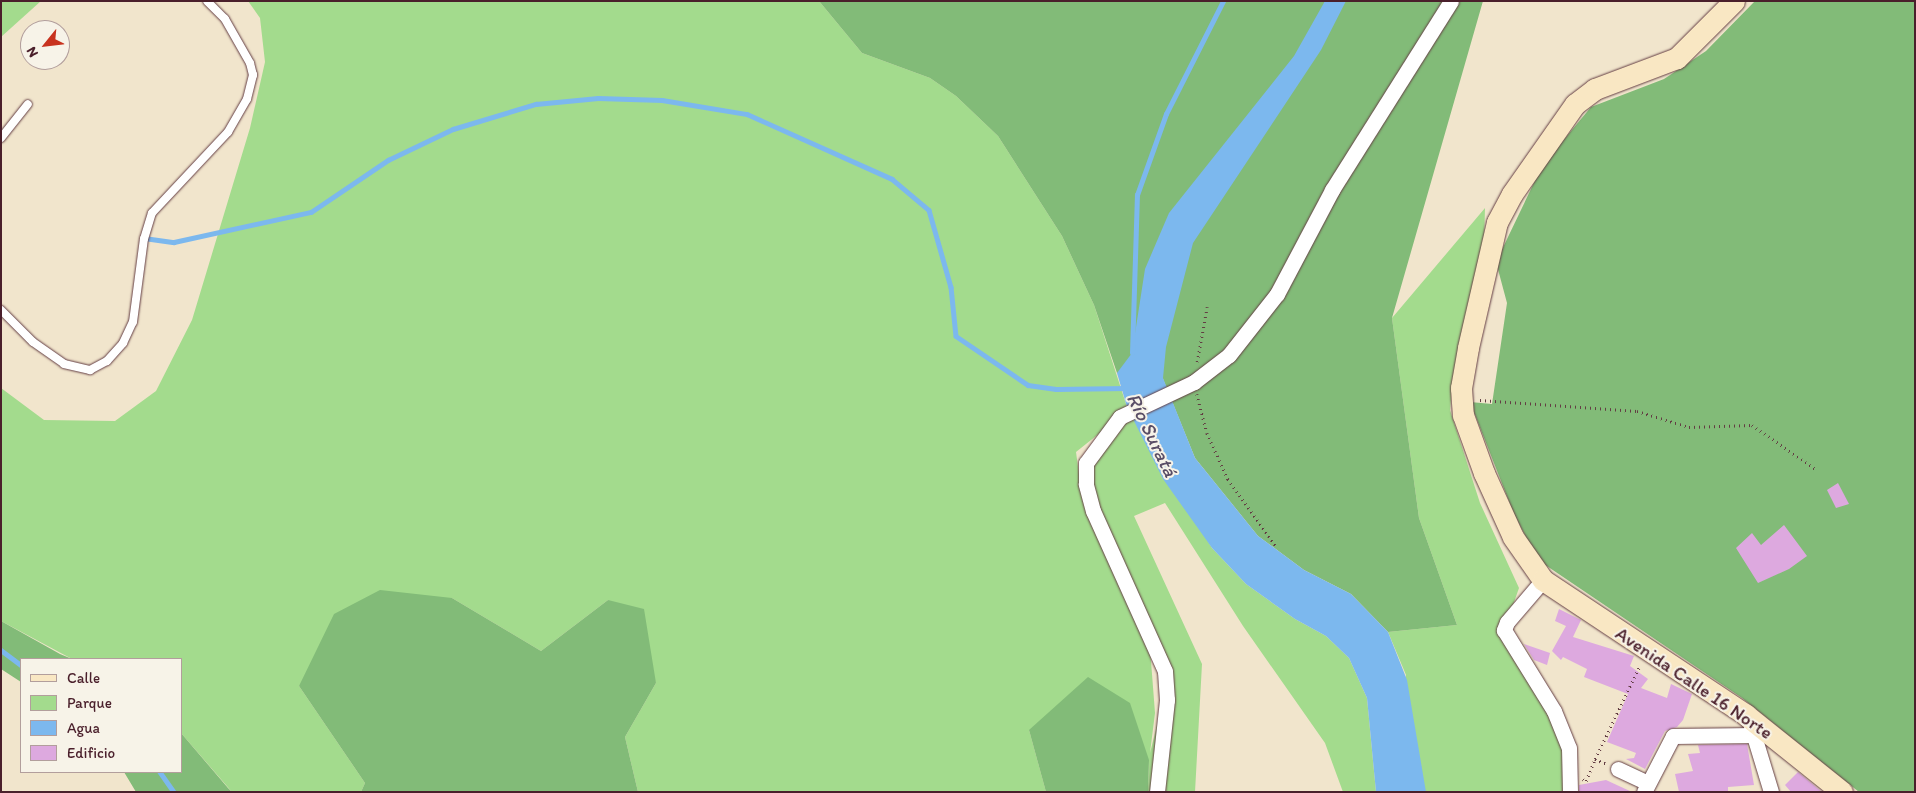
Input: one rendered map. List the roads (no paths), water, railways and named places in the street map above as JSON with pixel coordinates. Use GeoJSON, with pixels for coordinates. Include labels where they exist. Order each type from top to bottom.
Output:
{"type":"FeatureCollection","features":[{"type":"Feature","properties":{"kind":"street"},"geometry":{"type":"LineString","coordinates":[[1157,792],[1167,700],[1165,671],[1093,511],[1086,484],[1086,463],[1120,417],[1194,382],[1229,355],[1277,294],[1332,190],[1450,1]]}},
{"type":"Feature","properties":{"kind":"street"},"geometry":{"type":"LineString","coordinates":[[1570,792],[1569,748],[1554,711],[1504,630],[1507,622],[1543,580],[1514,537],[1484,473],[1463,415],[1461,399],[1468,348],[1495,230],[1512,194],[1576,104],[1595,89],[1677,58],[1734,1]]}},
{"type":"Feature","properties":{"kind":"street","name":"Avenida Calle 16 Norte"},"geometry":{"type":"LineString","coordinates":[[1543,580],[1746,715],[1842,792]]}},
{"type":"Feature","properties":{"kind":"street"},"geometry":{"type":"LineString","coordinates":[[1746,715],[1755,734],[1771,791],[1766,792]]}},
{"type":"Feature","properties":{"kind":"street"},"geometry":{"type":"LineString","coordinates":[[1618,769],[1646,787],[1673,736],[1755,734]]}},
{"type":"Feature","properties":{"kind":"lane"},"geometry":{"type":"LineString","coordinates":[[1,310],[33,342],[64,364],[90,370],[107,361],[123,343],[133,322],[144,239],[152,212],[228,132],[246,99],[253,74],[243,49],[225,19],[207,1]]}},
{"type":"Feature","properties":{"kind":"lane"},"geometry":{"type":"LineString","coordinates":[[1,138],[28,104]]}},
{"type":"Feature","properties":{"kind":"water","name":"Río Suratá"},"geometry":{"type":"Polygon","coordinates":[[[1325,1],[1346,1],[1321,50],[1193,243],[1166,347],[1163,378],[1195,458],[1258,536],[1304,570],[1351,594],[1388,632],[1407,680],[1426,792],[1376,792],[1367,698],[1349,658],[1326,636],[1295,619],[1246,584],[1212,548],[1163,479],[1127,407],[1117,373],[1132,353],[1145,269],[1169,213],[1294,56],[1325,1]]]}},
{"type":"Feature","properties":{"kind":"waterway"},"geometry":{"type":"LineString","coordinates":[[1132,353],[1137,195],[1166,114],[1223,1]]}},
{"type":"Feature","properties":{"kind":"waterway","name":"Río Suratá"},"geometry":{"type":"LineString","coordinates":[[144,238],[174,242],[311,212],[388,160],[453,129],[536,104],[598,98],[662,100],[747,114],[892,179],[929,210],[951,287],[956,336],[1028,385],[1056,389],[1126,388]]}},
{"type":"Feature","properties":{"kind":"waterway"},"geometry":{"type":"LineString","coordinates":[[1,650],[20,664]]}},
{"type":"Feature","properties":{"kind":"waterway"},"geometry":{"type":"LineString","coordinates":[[161,773],[174,792]]}}]}
